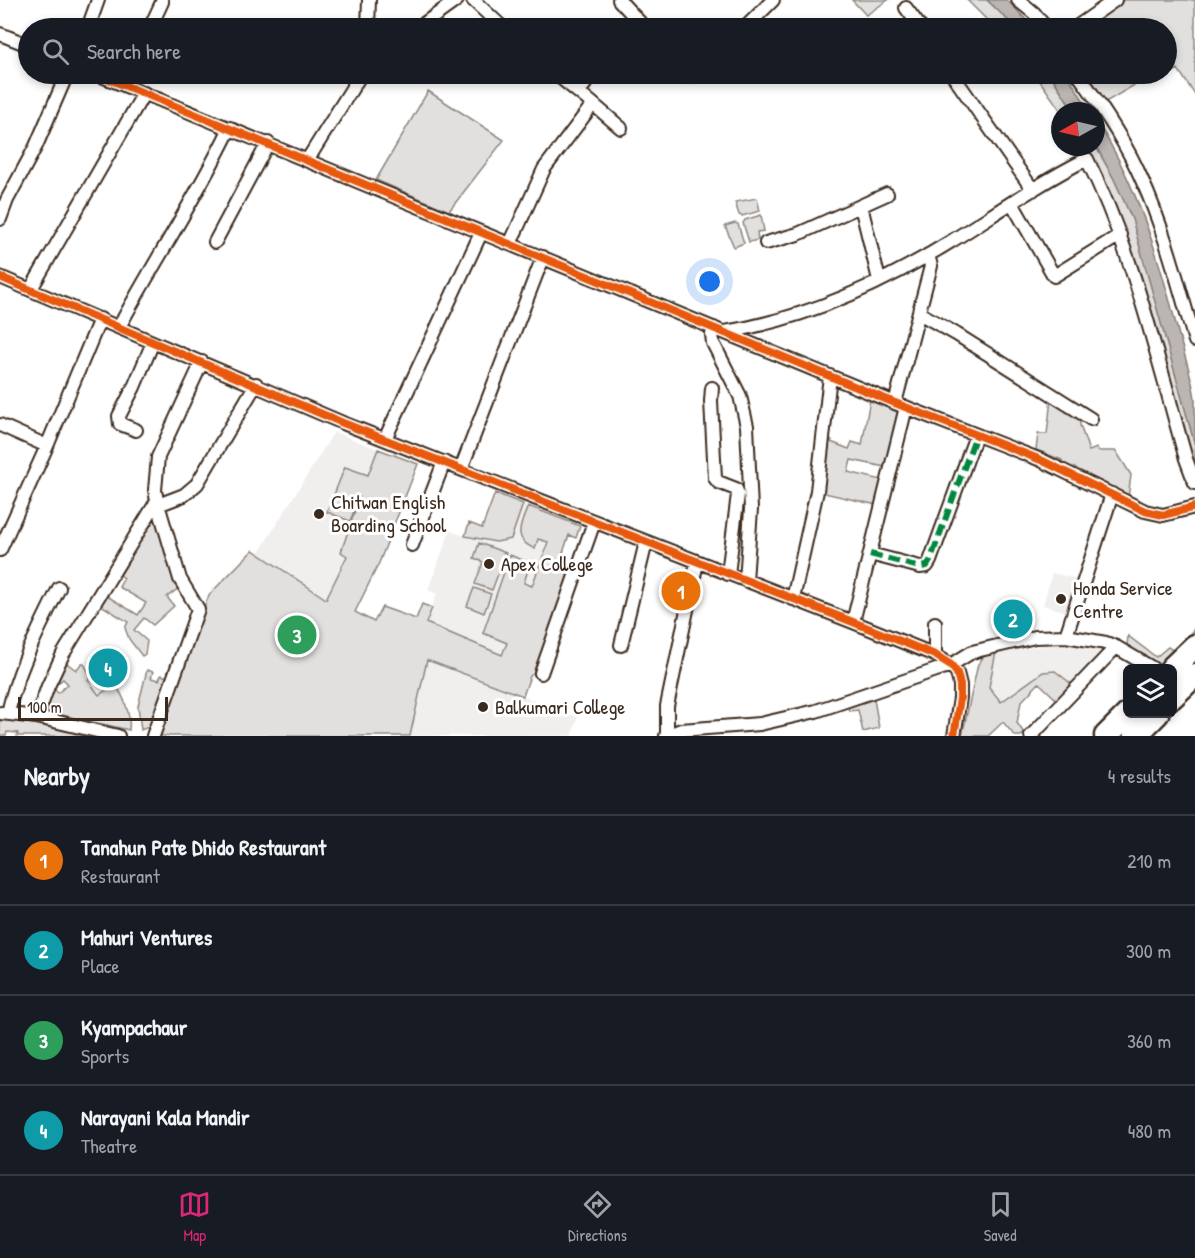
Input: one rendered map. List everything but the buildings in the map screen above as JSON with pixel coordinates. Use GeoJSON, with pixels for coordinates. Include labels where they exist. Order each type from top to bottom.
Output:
{"type":"FeatureCollection","features":[{"type":"Feature","properties":{"kind":"highway"},"geometry":{"type":"LineString","coordinates":[[1177,664],[1195,646]]}},
{"type":"Feature","properties":{"kind":"highway"},"geometry":{"type":"LineString","coordinates":[[1177,694],[1195,675]]}},
{"type":"Feature","properties":{"kind":"highway"},"geometry":{"type":"LineString","coordinates":[[1106,736],[1124,718]]}},
{"type":"Feature","properties":{"kind":"highway"},"geometry":{"type":"LineString","coordinates":[[1135,736],[1153,718]]}},
{"type":"Feature","properties":{"kind":"street"},"geometry":{"type":"LineString","coordinates":[[92,18],[98,0]]}},
{"type":"Feature","properties":{"kind":"street"},"geometry":{"type":"LineString","coordinates":[[368,18],[369,0]]}},
{"type":"Feature","properties":{"kind":"street"},"geometry":{"type":"LineString","coordinates":[[432,18],[457,0]]}},
{"type":"Feature","properties":{"kind":"street"},"geometry":{"type":"LineString","coordinates":[[473,0],[492,18]]}},
{"type":"Feature","properties":{"kind":"street"},"geometry":{"type":"LineString","coordinates":[[619,0],[632,18]]}},
{"type":"Feature","properties":{"kind":"street"},"geometry":{"type":"LineString","coordinates":[[755,18],[774,0]]}},
{"type":"Feature","properties":{"kind":"street"},"geometry":{"type":"LineString","coordinates":[[1018,0],[1038,18]]}},
{"type":"Feature","properties":{"kind":"street"},"geometry":{"type":"LineString","coordinates":[[1089,18],[1115,0]]}},
{"type":"Feature","properties":{"kind":"street"},"geometry":{"type":"LineString","coordinates":[[155,18],[162,2]]}},
{"type":"Feature","properties":{"kind":"street"},"geometry":{"type":"LineString","coordinates":[[906,8],[914,18]]}},
{"type":"Feature","properties":{"kind":"street"},"geometry":{"type":"LineString","coordinates":[[0,35],[18,41]]}},
{"type":"Feature","properties":{"kind":"street"},"geometry":{"type":"LineString","coordinates":[[0,219],[7,200],[36,146],[63,84]]}},
{"type":"Feature","properties":{"kind":"street"},"geometry":{"type":"LineString","coordinates":[[134,84],[144,93],[308,159],[481,233],[901,405],[1054,465],[1154,514],[1163,515],[1195,507]]}},
{"type":"Feature","properties":{"kind":"street"},"geometry":{"type":"LineString","coordinates":[[308,159],[355,84]]}},
{"type":"Feature","properties":{"kind":"street"},"geometry":{"type":"LineString","coordinates":[[569,84],[621,128]]}},
{"type":"Feature","properties":{"kind":"street"},"geometry":{"type":"LineString","coordinates":[[579,92],[585,84]]}},
{"type":"Feature","properties":{"kind":"street"},"geometry":{"type":"LineString","coordinates":[[959,84],[1033,190]]}},
{"type":"Feature","properties":{"kind":"street"},"geometry":{"type":"LineString","coordinates":[[1085,84],[1141,177],[1162,230],[1195,341]]}},
{"type":"Feature","properties":{"kind":"street"},"geometry":{"type":"LineString","coordinates":[[31,289],[144,93]]}},
{"type":"Feature","properties":{"kind":"street"},"geometry":{"type":"LineString","coordinates":[[510,244],[544,169],[593,104]]}},
{"type":"Feature","properties":{"kind":"street"},"geometry":{"type":"LineString","coordinates":[[119,327],[211,167],[230,128]]}},
{"type":"Feature","properties":{"kind":"street"},"geometry":{"type":"LineString","coordinates":[[215,242],[268,143]]}},
{"type":"Feature","properties":{"kind":"street"},"geometry":{"type":"LineString","coordinates":[[746,581],[752,509],[747,426],[740,396],[713,343],[712,335],[719,330],[790,318],[817,309],[879,280],[928,255],[1087,159],[1106,197],[1128,257],[1186,459],[1195,483]]}},
{"type":"Feature","properties":{"kind":"street"},"geometry":{"type":"LineString","coordinates":[[766,243],[798,234],[887,194]]}},
{"type":"Feature","properties":{"kind":"street"},"geometry":{"type":"LineString","coordinates":[[1012,203],[1054,276],[1120,235]]}},
{"type":"Feature","properties":{"kind":"street"},"geometry":{"type":"LineString","coordinates":[[861,206],[879,280]]}},
{"type":"Feature","properties":{"kind":"street"},"geometry":{"type":"LineString","coordinates":[[385,439],[481,233]]}},
{"type":"Feature","properties":{"kind":"street"},"geometry":{"type":"LineString","coordinates":[[854,622],[931,266],[928,255]]}},
{"type":"Feature","properties":{"kind":"street"},"geometry":{"type":"LineString","coordinates":[[461,469],[543,257]]}},
{"type":"Feature","properties":{"kind":"street"},"geometry":{"type":"LineString","coordinates":[[0,277],[385,439],[935,655],[951,665],[957,673],[960,685],[954,736]]}},
{"type":"Feature","properties":{"kind":"street"},"geometry":{"type":"LineString","coordinates":[[919,313],[1091,419]]}},
{"type":"Feature","properties":{"kind":"street"},"geometry":{"type":"LineString","coordinates":[[0,550],[47,446],[100,319]]}},
{"type":"Feature","properties":{"kind":"street"},"geometry":{"type":"LineString","coordinates":[[136,430],[120,424],[119,416],[153,342]]}},
{"type":"Feature","properties":{"kind":"street"},"geometry":{"type":"LineString","coordinates":[[153,736],[198,609],[180,579],[158,503],[155,490],[158,457],[202,362]]}},
{"type":"Feature","properties":{"kind":"street"},"geometry":{"type":"LineString","coordinates":[[793,599],[817,491],[830,376]]}},
{"type":"Feature","properties":{"kind":"street"},"geometry":{"type":"LineString","coordinates":[[37,717],[63,654],[158,503],[184,495],[197,484],[255,384]]}},
{"type":"Feature","properties":{"kind":"street"},"geometry":{"type":"LineString","coordinates":[[712,388],[715,478],[718,482],[736,489],[738,494],[728,574]]}},
{"type":"Feature","properties":{"kind":"street"},"geometry":{"type":"LineString","coordinates":[[0,425],[47,446]]}},
{"type":"Feature","properties":{"kind":"street"},"geometry":{"type":"LineString","coordinates":[[870,554],[920,567],[927,566],[976,435]]}},
{"type":"Feature","properties":{"kind":"street"},"geometry":{"type":"LineString","coordinates":[[412,545],[444,462]]}},
{"type":"Feature","properties":{"kind":"street"},"geometry":{"type":"LineString","coordinates":[[1066,636],[1112,494]]}},
{"type":"Feature","properties":{"kind":"street"},"geometry":{"type":"LineString","coordinates":[[541,673],[594,522]]}},
{"type":"Feature","properties":{"kind":"street"},"geometry":{"type":"LineString","coordinates":[[621,645],[645,542]]}},
{"type":"Feature","properties":{"kind":"street"},"geometry":{"type":"LineString","coordinates":[[697,562],[667,706],[666,736],[681,730],[760,723],[807,713],[951,665],[972,652],[1035,637],[1084,638],[1116,647],[1144,664]]}},
{"type":"Feature","properties":{"kind":"street"},"geometry":{"type":"LineString","coordinates":[[59,588],[25,657],[4,713],[37,717],[118,736]]}},
{"type":"Feature","properties":{"kind":"street"},"geometry":{"type":"LineString","coordinates":[[935,623],[935,655]]}},
{"type":"Feature","properties":{"kind":"street"},"geometry":{"type":"LineString","coordinates":[[1031,736],[1116,647]]}},
{"type":"Feature","properties":{"kind":"shaded area"},"geometry":{"type":"Polygon","coordinates":[[[852,0],[888,0],[866,15],[852,0]]]}},
{"type":"Feature","properties":{"kind":"shaded area"},"geometry":{"type":"Polygon","coordinates":[[[967,0],[987,0],[1006,18],[985,18],[967,0]]]}},
{"type":"Feature","properties":{"kind":"shaded area"},"geometry":{"type":"Polygon","coordinates":[[[987,0],[1007,0],[1024,18],[1006,18],[987,0]]]}},
{"type":"Feature","properties":{"kind":"shaded area"},"geometry":{"type":"Polygon","coordinates":[[[1122,0],[1195,0],[1195,95],[1177,70],[1177,18],[1098,18],[1122,0]]]}},
{"type":"Feature","properties":{"kind":"shaded area"},"geometry":{"type":"Polygon","coordinates":[[[1042,84],[1056,84],[1068,102],[1055,102],[1042,84]]]}},
{"type":"Feature","properties":{"kind":"shaded area"},"geometry":{"type":"Polygon","coordinates":[[[1056,84],[1073,84],[1084,102],[1068,102],[1056,84]]]}},
{"type":"Feature","properties":{"kind":"shaded area"},"geometry":{"type":"Polygon","coordinates":[[[1091,84],[1136,84],[1105,102],[1091,84]]]}},
{"type":"Feature","properties":{"kind":"shaded area"},"geometry":{"type":"Polygon","coordinates":[[[428,91],[504,140],[449,211],[376,180],[428,91]]]}},
{"type":"Feature","properties":{"kind":"shaded area"},"geometry":{"type":"Polygon","coordinates":[[[1105,135],[1135,195],[1162,274],[1194,390],[1195,445],[1132,219],[1101,156],[1105,156],[1105,135]]]}},
{"type":"Feature","properties":{"kind":"shaded area"},"geometry":{"type":"Polygon","coordinates":[[[1090,156],[1101,156],[1132,218],[1195,445],[1195,472],[1090,156]]]}},
{"type":"Feature","properties":{"kind":"shaded area"},"geometry":{"type":"Polygon","coordinates":[[[757,198],[760,211],[739,215],[735,202],[757,198]]]}},
{"type":"Feature","properties":{"kind":"shaded area"},"geometry":{"type":"Polygon","coordinates":[[[761,215],[764,231],[757,232],[758,240],[749,242],[743,223],[745,220],[761,215]]]}},
{"type":"Feature","properties":{"kind":"shaded area"},"geometry":{"type":"Polygon","coordinates":[[[738,224],[744,243],[734,247],[725,226],[738,224]]]}},
{"type":"Feature","properties":{"kind":"shaded area"},"geometry":{"type":"Polygon","coordinates":[[[870,399],[898,411],[885,467],[851,460],[848,472],[882,480],[877,505],[820,492],[828,438],[832,440],[831,442],[849,449],[852,442],[862,445],[870,399]]]}},
{"type":"Feature","properties":{"kind":"shaded area"},"geometry":{"type":"Polygon","coordinates":[[[1051,399],[1080,417],[1080,425],[1089,451],[1097,448],[1098,451],[1116,451],[1131,475],[1128,498],[1061,465],[1062,460],[1036,450],[1038,434],[1047,434],[1051,399]]]}},
{"type":"Feature","properties":{"kind":"shaded area","name":"Chitwan English Boarding School"},"geometry":{"type":"Polygon","coordinates":[[[334,432],[378,449],[341,552],[348,555],[326,599],[258,554],[334,432]]]}},
{"type":"Feature","properties":{"kind":"shaded area"},"geometry":{"type":"Polygon","coordinates":[[[378,449],[418,464],[379,563],[355,612],[374,622],[382,607],[416,619],[422,604],[432,608],[426,623],[502,655],[507,643],[483,633],[510,555],[530,563],[524,583],[532,586],[548,542],[538,539],[535,549],[523,541],[520,536],[528,506],[580,526],[576,538],[569,535],[560,562],[569,565],[566,574],[571,576],[539,670],[530,676],[523,696],[427,660],[410,736],[155,736],[198,619],[210,594],[253,550],[326,599],[347,556],[341,552],[360,496],[350,521],[327,512],[345,467],[368,475],[378,449]]]}},
{"type":"Feature","properties":{"kind":"shaded area","name":"Apex College"},"geometry":{"type":"Polygon","coordinates":[[[495,493],[556,517],[507,658],[426,623],[437,594],[428,590],[450,531],[465,536],[469,523],[482,528],[495,493]]]}},
{"type":"Feature","properties":{"kind":"shaded area"},"geometry":{"type":"Polygon","coordinates":[[[495,493],[523,504],[511,539],[496,542],[465,536],[469,523],[482,528],[495,493]]]}},
{"type":"Feature","properties":{"kind":"shaded area"},"geometry":{"type":"Polygon","coordinates":[[[158,512],[179,588],[167,597],[174,606],[153,625],[144,618],[134,630],[147,641],[145,654],[142,656],[129,639],[125,628],[128,622],[101,605],[107,596],[138,615],[146,603],[119,587],[124,578],[120,575],[158,512]]]}},
{"type":"Feature","properties":{"kind":"shaded area"},"geometry":{"type":"Polygon","coordinates":[[[479,543],[506,553],[492,590],[475,584],[483,562],[474,558],[479,543]]]}},
{"type":"Feature","properties":{"kind":"shaded area"},"geometry":{"type":"Polygon","coordinates":[[[1052,573],[1077,579],[1067,612],[1043,605],[1052,573]]]}},
{"type":"Feature","properties":{"kind":"shaded area"},"geometry":{"type":"Polygon","coordinates":[[[474,588],[491,594],[484,613],[467,606],[474,588]]]}},
{"type":"Feature","properties":{"kind":"shaded area"},"geometry":{"type":"Polygon","coordinates":[[[1195,628],[1195,648],[1169,664],[1156,664],[1127,646],[1128,636],[1156,657],[1168,647],[1174,651],[1195,628]]]}},
{"type":"Feature","properties":{"kind":"shaded area"},"geometry":{"type":"Polygon","coordinates":[[[1076,644],[1106,651],[1074,686],[1043,672],[1001,702],[989,687],[996,652],[1076,644]]]}},
{"type":"Feature","properties":{"kind":"shaded area"},"geometry":{"type":"Polygon","coordinates":[[[996,652],[989,687],[1001,702],[1043,672],[1055,671],[1074,686],[1058,701],[1039,683],[1021,702],[1017,723],[1024,733],[1021,736],[1015,736],[1003,722],[988,736],[962,736],[978,664],[985,655],[996,652]]]}},
{"type":"Feature","properties":{"kind":"shaded area","name":"Balkumari College"},"geometry":{"type":"Polygon","coordinates":[[[426,660],[578,717],[572,736],[410,736],[426,660]]]}},
{"type":"Feature","properties":{"kind":"shaded area"},"geometry":{"type":"Polygon","coordinates":[[[64,661],[76,670],[82,663],[84,664],[92,677],[88,680],[99,695],[115,684],[126,706],[129,730],[43,711],[53,687],[58,693],[68,684],[63,679],[57,684],[55,682],[64,661]]]}},
{"type":"Feature","properties":{"kind":"shaded area"},"geometry":{"type":"Polygon","coordinates":[[[147,670],[153,672],[151,678],[159,680],[161,675],[168,677],[151,726],[141,730],[138,706],[147,670]]]}},
{"type":"Feature","properties":{"kind":"shaded area"},"geometry":{"type":"Polygon","coordinates":[[[874,699],[879,728],[863,732],[858,710],[849,711],[848,707],[874,699]]]}},
{"type":"Feature","properties":{"kind":"shaded area"},"geometry":{"type":"Polygon","coordinates":[[[0,717],[93,736],[17,736],[18,733],[7,732],[6,736],[0,736],[0,717]]]}},
{"type":"Feature","properties":{"kind":"marked path"},"geometry":{"type":"LineString","coordinates":[[870,554],[920,567],[927,566],[976,435]]}},
{"type":"Feature","properties":{"kind":"cycle path"},"geometry":{"type":"LineString","coordinates":[[121,84],[895,403],[1041,460],[1145,511],[1163,515],[1195,507]]}},
{"type":"Feature","properties":{"kind":"cycle path"},"geometry":{"type":"LineString","coordinates":[[0,277],[343,423],[935,655],[951,665],[957,673],[960,685],[954,736]]}},
{"type":"Feature","properties":{"kind":"place","name":"Chitwan English Boarding School"},"geometry":{"type":"Point","coordinates":[319,514]}},
{"type":"Feature","properties":{"kind":"place","name":"Apex College"},"geometry":{"type":"Point","coordinates":[489,564]}},
{"type":"Feature","properties":{"kind":"place","name":"Tanahun Pate Dhido Restaurant"},"geometry":{"type":"Point","coordinates":[681,591]}},
{"type":"Feature","properties":{"kind":"place","name":"Honda Service Centre"},"geometry":{"type":"Point","coordinates":[1061,599]}},
{"type":"Feature","properties":{"kind":"place","name":"Mahuri Ventures"},"geometry":{"type":"Point","coordinates":[1013,619]}},
{"type":"Feature","properties":{"kind":"place","name":"Kyampachaur"},"geometry":{"type":"Point","coordinates":[297,635]}},
{"type":"Feature","properties":{"kind":"place","name":"Narayani Kala Mandir"},"geometry":{"type":"Point","coordinates":[108,668]}},
{"type":"Feature","properties":{"kind":"place","name":"Balkumari College"},"geometry":{"type":"Point","coordinates":[483,707]}}]}
